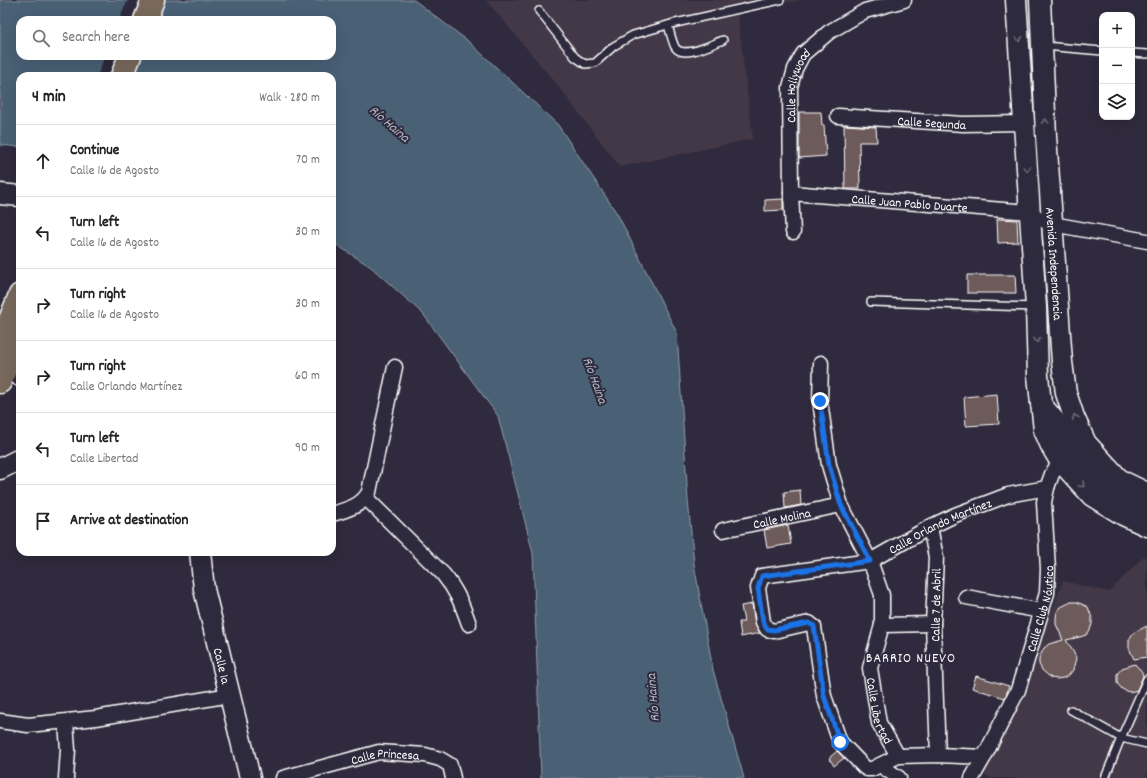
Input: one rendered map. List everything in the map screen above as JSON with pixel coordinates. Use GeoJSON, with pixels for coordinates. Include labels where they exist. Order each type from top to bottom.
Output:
{"type":"FeatureCollection","features":[{"type":"Feature","properties":{"kind":"highway"},"geometry":{"type":"LineString","coordinates":[[131,16],[137,0]]}},
{"type":"Feature","properties":{"kind":"highway"},"geometry":{"type":"LineString","coordinates":[[147,16],[153,0]]}},
{"type":"Feature","properties":{"kind":"highway"},"geometry":{"type":"LineString","coordinates":[[109,72],[113,60]]}},
{"type":"Feature","properties":{"kind":"highway"},"geometry":{"type":"LineString","coordinates":[[124,72],[128,60]]}},
{"type":"Feature","properties":{"kind":"highway"},"geometry":{"type":"LineString","coordinates":[[0,382],[12,341],[16,318]]}},
{"type":"Feature","properties":{"kind":"street","name":"Calle Hollywood"},"geometry":{"type":"LineString","coordinates":[[793,232],[790,87],[795,69],[803,54],[829,32],[865,11],[904,0]]}},
{"type":"Feature","properties":{"kind":"street","name":"Avenida Independencia"},"geometry":{"type":"LineString","coordinates":[[1016,0],[1036,307],[1037,362],[1044,430],[1051,446],[1074,451],[1120,480],[1147,493]]}},
{"type":"Feature","properties":{"kind":"street","name":"Avenida Independencia"},"geometry":{"type":"LineString","coordinates":[[1040,0],[1046,136],[1062,362],[1066,393],[1074,417],[1074,451],[1092,496],[1124,515],[1147,526]]}},
{"type":"Feature","properties":{"kind":"street","name":"Calle Segunda"},"geometry":{"type":"LineString","coordinates":[[838,116],[963,124],[1025,123]]}},
{"type":"Feature","properties":{"kind":"street","name":"Calle Juan Pablo Duarte"},"geometry":{"type":"LineString","coordinates":[[791,193],[1029,212]]}},
{"type":"Feature","properties":{"kind":"street"},"geometry":{"type":"LineString","coordinates":[[1029,212],[1052,224],[1147,241]]}},
{"type":"Feature","properties":{"kind":"street"},"geometry":{"type":"LineString","coordinates":[[12,341],[16,358]]}},
{"type":"Feature","properties":{"kind":"street"},"geometry":{"type":"LineString","coordinates":[[1037,362],[1062,362]]}},
{"type":"Feature","properties":{"kind":"street","name":"Calle Libertad"},"geometry":{"type":"LineString","coordinates":[[821,363],[820,401],[829,465],[841,505],[870,561],[882,595],[882,625],[870,668],[879,723],[898,756]]}},
{"type":"Feature","properties":{"kind":"street"},"geometry":{"type":"LineString","coordinates":[[336,513],[349,509],[366,498],[373,477],[395,367]]}},
{"type":"Feature","properties":{"kind":"street","name":"Avenida Independencia"},"geometry":{"type":"LineString","coordinates":[[1074,451],[1096,475],[1115,492],[1125,500],[1147,513]]}},
{"type":"Feature","properties":{"kind":"street","name":"Calle Club Náutico"},"geometry":{"type":"LineString","coordinates":[[972,778],[1018,690],[1047,593],[1048,582],[1044,502],[1047,488],[1052,474],[1074,451]]}},
{"type":"Feature","properties":{"kind":"street"},"geometry":{"type":"LineString","coordinates":[[0,469],[16,461]]}},
{"type":"Feature","properties":{"kind":"street","name":"Calle Orlando Martínez"},"geometry":{"type":"LineString","coordinates":[[880,765],[872,769],[867,769],[840,742],[824,696],[814,626],[809,623],[774,630],[767,629],[763,622],[758,588],[762,576],[870,561],[930,527],[955,515],[1008,495],[1047,488]]}},
{"type":"Feature","properties":{"kind":"street"},"geometry":{"type":"LineString","coordinates":[[366,498],[443,574],[453,586],[461,600],[469,624]]}},
{"type":"Feature","properties":{"kind":"street","name":"Calle Molina"},"geometry":{"type":"LineString","coordinates":[[723,530],[841,505]]}},
{"type":"Feature","properties":{"kind":"street","name":"Calle 7 de Abril"},"geometry":{"type":"LineString","coordinates":[[930,527],[936,557],[933,624],[938,755]]}},
{"type":"Feature","properties":{"kind":"street","name":"Calle 1a"},"geometry":{"type":"LineString","coordinates":[[203,556],[204,589],[250,778]]}},
{"type":"Feature","properties":{"kind":"street"},"geometry":{"type":"LineString","coordinates":[[966,597],[1041,611]]}},
{"type":"Feature","properties":{"kind":"street"},"geometry":{"type":"LineString","coordinates":[[882,625],[933,624]]}},
{"type":"Feature","properties":{"kind":"street"},"geometry":{"type":"LineString","coordinates":[[0,721],[28,725],[66,722],[230,695]]}},
{"type":"Feature","properties":{"kind":"street"},"geometry":{"type":"LineString","coordinates":[[66,722],[68,750],[66,778]]}},
{"type":"Feature","properties":{"kind":"street","name":"Calle Princesa"},"geometry":{"type":"LineString","coordinates":[[283,778],[379,752],[425,755],[440,760],[450,765],[453,778]]}},
{"type":"Feature","properties":{"kind":"street"},"geometry":{"type":"LineString","coordinates":[[899,778],[880,765],[898,756],[938,755],[984,757]]}},
{"type":"Feature","properties":{"kind":"lane"},"geometry":{"type":"LineString","coordinates":[[539,11],[575,58],[585,64],[595,64],[614,46],[633,35],[668,25],[777,0]]}},
{"type":"Feature","properties":{"kind":"lane"},"geometry":{"type":"LineString","coordinates":[[668,25],[675,47],[680,52],[690,52],[722,40]]}},
{"type":"Feature","properties":{"kind":"lane"},"geometry":{"type":"LineString","coordinates":[[1042,46],[1099,51]]}},
{"type":"Feature","properties":{"kind":"lane"},"geometry":{"type":"LineString","coordinates":[[1135,53],[1147,54]]}},
{"type":"Feature","properties":{"kind":"lane"},"geometry":{"type":"LineString","coordinates":[[871,302],[1036,307]]}},
{"type":"Feature","properties":{"kind":"lane"},"geometry":{"type":"LineString","coordinates":[[1106,778],[1121,738],[1147,679]]}},
{"type":"Feature","properties":{"kind":"lane"},"geometry":{"type":"LineString","coordinates":[[1071,710],[1121,738],[1147,744]]}},
{"type":"Feature","properties":{"kind":"shaded area"},"geometry":{"type":"Polygon","coordinates":[[[486,0],[803,0],[737,10],[753,139],[620,167],[558,86],[486,0]]]}},
{"type":"Feature","properties":{"kind":"shaded area"},"geometry":{"type":"Polygon","coordinates":[[[1144,556],[1147,558],[1147,778],[991,778],[981,774],[1028,674],[1063,581],[1109,592],[1144,556]]]}},
{"type":"Feature","properties":{"kind":"water","name":"Río Haina"},"geometry":{"type":"Polygon","coordinates":[[[0,0],[414,0],[468,41],[558,125],[618,215],[677,333],[688,500],[694,564],[713,670],[744,778],[541,778],[533,553],[498,416],[423,314],[371,267],[336,245],[336,72],[16,72],[16,147],[0,145],[0,0]]]}},
{"type":"Feature","properties":{"kind":"pier"},"geometry":{"type":"Polygon","coordinates":[[[128,0],[161,0],[155,16],[121,16],[128,0]]]}},
{"type":"Feature","properties":{"kind":"pier"},"geometry":{"type":"Polygon","coordinates":[[[103,60],[136,60],[132,72],[99,72],[103,60]]]}},
{"type":"Feature","properties":{"kind":"building"},"geometry":{"type":"Polygon","coordinates":[[[799,112],[821,112],[822,125],[824,125],[826,156],[799,158],[799,112]]]}},
{"type":"Feature","properties":{"kind":"building"},"geometry":{"type":"Polygon","coordinates":[[[844,125],[876,127],[877,142],[859,142],[860,189],[845,189],[844,125]]]}},
{"type":"Feature","properties":{"kind":"building"},"geometry":{"type":"Polygon","coordinates":[[[783,199],[783,210],[765,211],[765,200],[783,199]]]}},
{"type":"Feature","properties":{"kind":"building"},"geometry":{"type":"Polygon","coordinates":[[[997,219],[1017,220],[1018,242],[998,243],[997,219]]]}},
{"type":"Feature","properties":{"kind":"building"},"geometry":{"type":"Polygon","coordinates":[[[967,275],[1015,275],[1016,293],[967,293],[967,275]]]}},
{"type":"Feature","properties":{"kind":"building"},"geometry":{"type":"Polygon","coordinates":[[[997,394],[999,424],[966,426],[964,397],[997,394]]]}},
{"type":"Feature","properties":{"kind":"building"},"geometry":{"type":"Polygon","coordinates":[[[800,490],[801,505],[785,508],[784,492],[800,490]]]}},
{"type":"Feature","properties":{"kind":"building"},"geometry":{"type":"Polygon","coordinates":[[[788,525],[791,544],[767,548],[764,530],[788,525]]]}},
{"type":"Feature","properties":{"kind":"building"},"geometry":{"type":"Polygon","coordinates":[[[1071,602],[1077,602],[1088,607],[1092,618],[1092,624],[1086,635],[1066,640],[1076,658],[1073,670],[1069,675],[1063,678],[1051,678],[1042,670],[1039,664],[1039,658],[1044,648],[1049,644],[1063,640],[1056,624],[1057,612],[1061,607],[1071,602]]]}},
{"type":"Feature","properties":{"kind":"building"},"geometry":{"type":"Polygon","coordinates":[[[752,604],[755,624],[760,633],[741,637],[739,622],[744,622],[741,606],[752,604]]]}},
{"type":"Feature","properties":{"kind":"building"},"geometry":{"type":"Polygon","coordinates":[[[1147,626],[1147,657],[1134,659],[1129,648],[1129,640],[1133,633],[1147,626]]]}},
{"type":"Feature","properties":{"kind":"building"},"geometry":{"type":"Polygon","coordinates":[[[1135,664],[1142,672],[1143,676],[1137,690],[1130,692],[1126,691],[1117,683],[1117,674],[1122,668],[1135,664]]]}},
{"type":"Feature","properties":{"kind":"building"},"geometry":{"type":"Polygon","coordinates":[[[976,676],[1009,686],[1005,698],[972,688],[976,676]]]}},
{"type":"Feature","properties":{"kind":"building"},"geometry":{"type":"Polygon","coordinates":[[[837,751],[844,758],[834,766],[829,758],[837,751]]]}},
{"type":"Feature","properties":{"kind":"district","name":"BARRIO NUEVO"},"geometry":{"type":"Point","coordinates":[911,657]}},
{"type":"Feature","properties":{"kind":"route"},"geometry":{"type":"LineString","coordinates":[[820,401],[829,465],[841,505],[870,561],[762,576],[758,588],[763,622],[767,629],[774,630],[809,623],[814,626],[824,696],[840,742]]}}]}
